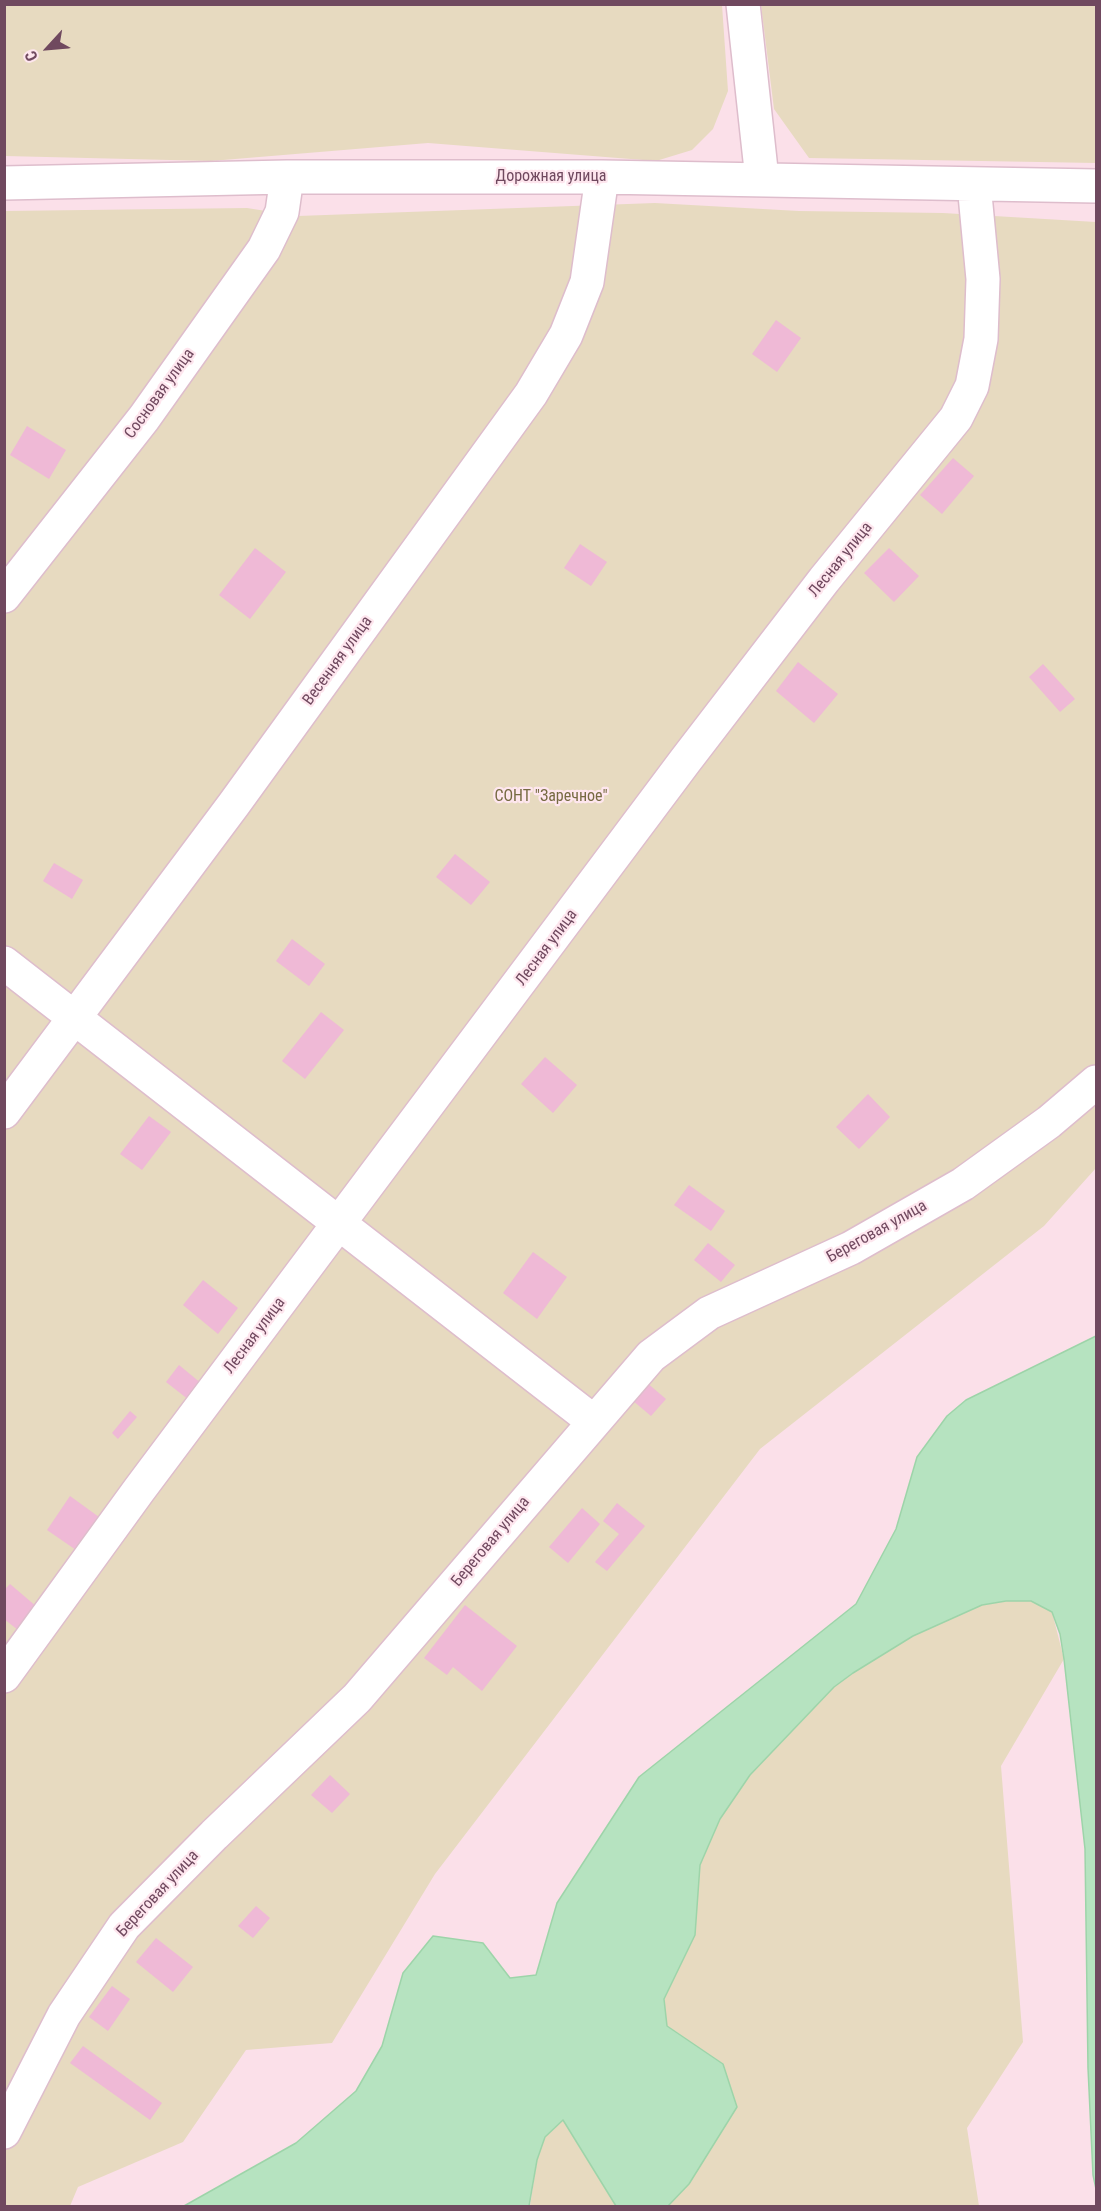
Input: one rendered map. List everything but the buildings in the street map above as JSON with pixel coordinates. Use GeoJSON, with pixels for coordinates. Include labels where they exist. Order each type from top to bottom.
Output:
{"type":"FeatureCollection","features":[{"type":"Feature","properties":{"kind":"street"},"geometry":{"type":"LineString","coordinates":[[743,4],[762,180]]}},
{"type":"Feature","properties":{"kind":"street","name":"Дорожная улица"},"geometry":{"type":"LineString","coordinates":[[4,183],[287,177],[602,177],[1096,186]]}},
{"type":"Feature","properties":{"kind":"street","name":"Сосновая улица"},"geometry":{"type":"LineString","coordinates":[[4,596],[144,418],[264,249],[282,212],[287,177]]}},
{"type":"Feature","properties":{"kind":"street","name":"Весенняя улица"},"geometry":{"type":"LineString","coordinates":[[4,1112],[76,1018],[531,394],[566,335],[587,282],[602,177]]}},
{"type":"Feature","properties":{"kind":"street","name":"Лесная улица"},"geometry":{"type":"LineString","coordinates":[[4,1676],[139,1490],[699,743],[824,580],[956,418],[972,386],[981,339],[983,279],[974,184]]}},
{"type":"Feature","properties":{"kind":"street"},"geometry":{"type":"LineString","coordinates":[[4,963],[593,1421]]}},
{"type":"Feature","properties":{"kind":"street","name":"Береговая улица"},"geometry":{"type":"LineString","coordinates":[[4,2132],[64,2015],[124,1926],[214,1835],[357,1698],[651,1356],[709,1313],[851,1248],[963,1184],[1049,1122],[1096,1082]]}},
{"type":"Feature","properties":{"kind":"green space"},"geometry":{"type":"Polygon","coordinates":[[[4,5],[722,5],[728,91],[713,129],[692,150],[656,161],[428,143],[211,161],[5,156],[4,5]]]}},
{"type":"Feature","properties":{"kind":"green space"},"geometry":{"type":"Polygon","coordinates":[[[761,5],[1096,5],[1096,163],[809,158],[774,109],[761,5]]]}},
{"type":"Feature","properties":{"kind":"green space","name":"СОНТ \"Заречное\""},"geometry":{"type":"Polygon","coordinates":[[[655,203],[799,211],[943,213],[1096,222],[1096,1168],[1044,1226],[760,1449],[435,1874],[332,2043],[246,2050],[183,2142],[78,2187],[70,2206],[4,2206],[4,211],[247,208],[298,216],[655,203]]]}},
{"type":"Feature","properties":{"kind":"green space"},"geometry":{"type":"Polygon","coordinates":[[[1006,1601],[1031,1601],[1052,1612],[1064,1659],[1001,1766],[1023,2042],[967,2128],[979,2206],[668,2206],[689,2184],[723,2064],[667,2026],[664,1999],[695,1935],[700,1865],[720,1819],[750,1775],[834,1687],[913,1636],[982,1605],[1006,1601]]]}},
{"type":"Feature","properties":{"kind":"green space"},"geometry":{"type":"Polygon","coordinates":[[[563,2120],[616,2206],[530,2206],[537,2160],[545,2137],[563,2120]]]}},
{"type":"Feature","properties":{"kind":"shaded area"},"geometry":{"type":"Polygon","coordinates":[[[1096,1336],[1096,2189],[1093,2175],[1088,2068],[1085,1849],[1064,1659],[1060,1634],[1052,1612],[1031,1601],[1006,1601],[982,1605],[913,1636],[834,1687],[750,1775],[720,1819],[700,1865],[695,1935],[664,1999],[667,2026],[723,2064],[737,2107],[689,2184],[668,2206],[616,2206],[563,2120],[545,2137],[537,2160],[529,2206],[184,2206],[296,2143],[356,2091],[382,2046],[403,1973],[433,1936],[483,1943],[510,1978],[536,1975],[557,1903],[639,1777],[856,1604],[896,1529],[917,1457],[947,1416],[966,1400],[1096,1336]]]}}]}
